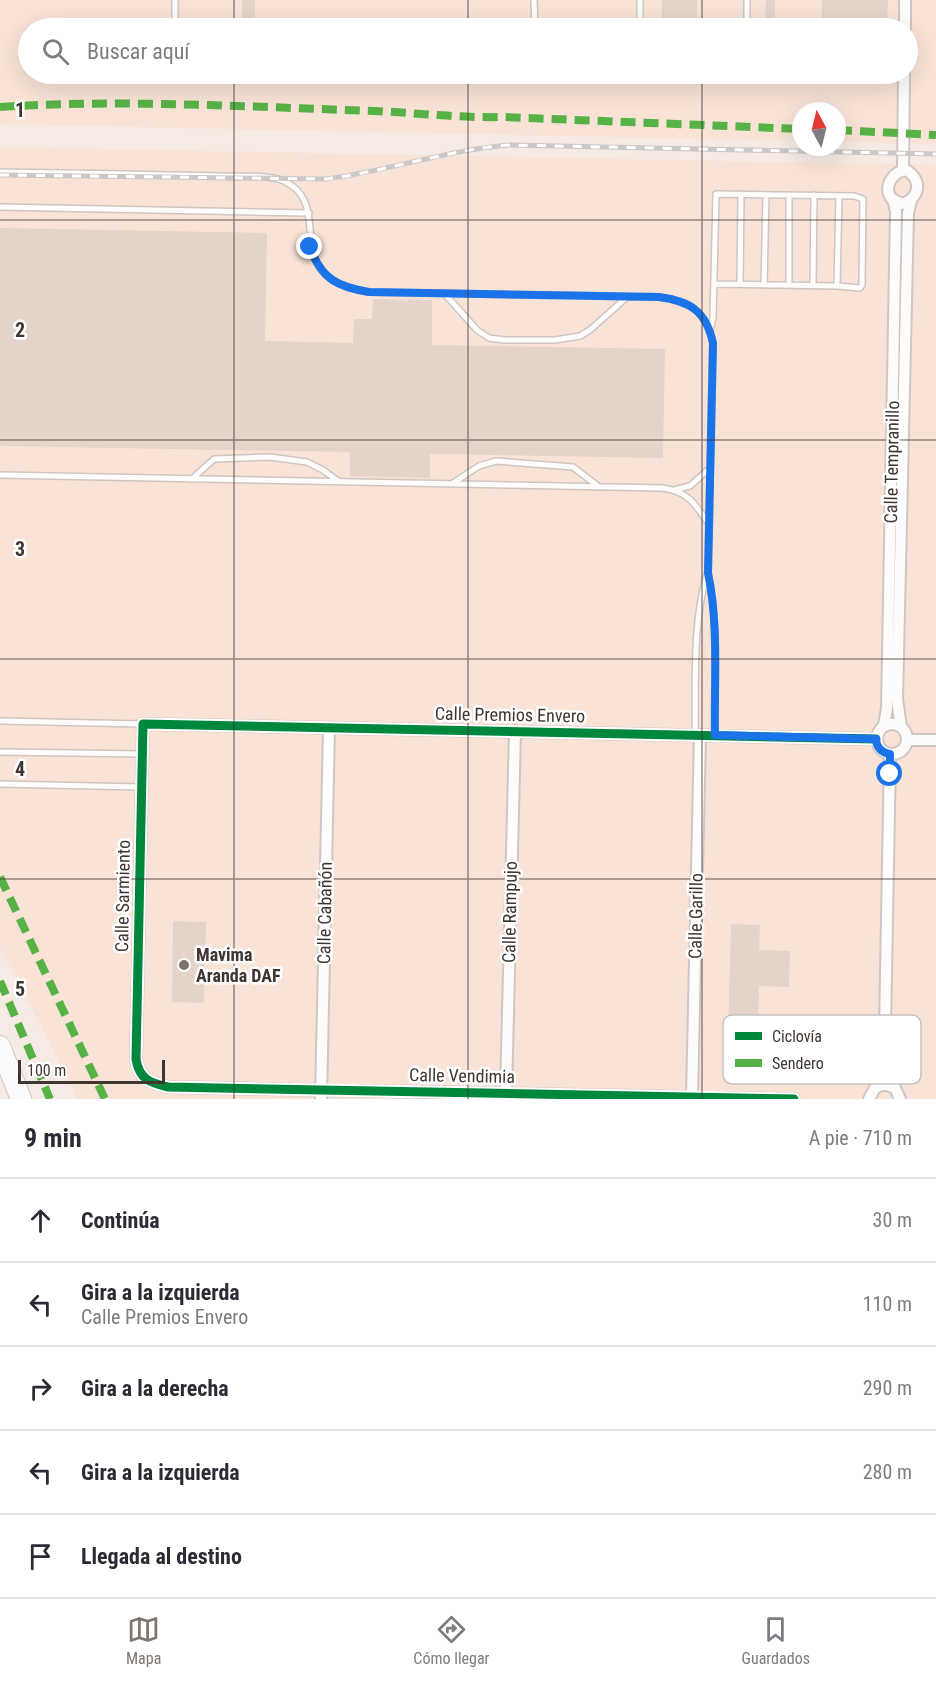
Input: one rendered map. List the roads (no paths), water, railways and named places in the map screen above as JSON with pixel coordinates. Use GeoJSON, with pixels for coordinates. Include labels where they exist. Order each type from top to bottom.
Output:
{"type":"FeatureCollection","features":[{"type":"Feature","properties":{"kind":"highway"},"geometry":{"type":"LineString","coordinates":[[0,1047],[21,1099]]}},
{"type":"Feature","properties":{"kind":"street"},"geometry":{"type":"LineString","coordinates":[[905,0],[905,18]]}},
{"type":"Feature","properties":{"kind":"street"},"geometry":{"type":"LineString","coordinates":[[903,171],[904,84]]}},
{"type":"Feature","properties":{"kind":"street"},"geometry":{"type":"LineString","coordinates":[[903,171],[911,173],[916,182],[916,194],[911,201],[901,204],[893,200],[889,191],[889,183],[894,174],[903,171]]}},
{"type":"Feature","properties":{"kind":"street","name":"Calle Tempranillo"},"geometry":{"type":"LineString","coordinates":[[884,725],[887,708],[896,212],[893,200]]}},
{"type":"Feature","properties":{"kind":"street","name":"Calle Tempranillo"},"geometry":{"type":"LineString","coordinates":[[901,727],[897,699],[908,213],[911,201]]}},
{"type":"Feature","properties":{"kind":"street"},"geometry":{"type":"LineString","coordinates":[[890,723],[901,727],[905,730],[907,740],[904,748],[899,752],[890,754],[877,746],[877,734],[884,725],[890,723]]}},
{"type":"Feature","properties":{"kind":"street","name":"Calle Premios Envero"},"geometry":{"type":"LineString","coordinates":[[143,724],[876,739]]}},
{"type":"Feature","properties":{"kind":"street","name":"Calle Sarmiento"},"geometry":{"type":"LineString","coordinates":[[138,1068],[136,1059],[143,724]]}},
{"type":"Feature","properties":{"kind":"street","name":"Calle Cabañón"},"geometry":{"type":"LineString","coordinates":[[321,1094],[329,728]]}},
{"type":"Feature","properties":{"kind":"street","name":"Calle Rampujo"},"geometry":{"type":"LineString","coordinates":[[506,1094],[514,732]]}},
{"type":"Feature","properties":{"kind":"street","name":"Calle Garillo"},"geometry":{"type":"LineString","coordinates":[[692,1097],[698,735]]}},
{"type":"Feature","properties":{"kind":"street"},"geometry":{"type":"LineString","coordinates":[[907,740],[936,740]]}},
{"type":"Feature","properties":{"kind":"street"},"geometry":{"type":"LineString","coordinates":[[885,1015],[890,754]]}},
{"type":"Feature","properties":{"kind":"street","name":"Calle Vendimia"},"geometry":{"type":"LineString","coordinates":[[138,1068],[142,1077],[150,1083],[168,1086],[321,1094],[506,1094],[794,1099]]}},
{"type":"Feature","properties":{"kind":"street"},"geometry":{"type":"LineString","coordinates":[[869,1099],[875,1088],[884,1084],[895,1088],[900,1099]]}},
{"type":"Feature","properties":{"kind":"lane"},"geometry":{"type":"LineString","coordinates":[[175,0],[175,18]]}},
{"type":"Feature","properties":{"kind":"lane"},"geometry":{"type":"LineString","coordinates":[[534,0],[535,18]]}},
{"type":"Feature","properties":{"kind":"lane"},"geometry":{"type":"LineString","coordinates":[[640,0],[640,18]]}},
{"type":"Feature","properties":{"kind":"lane"},"geometry":{"type":"LineString","coordinates":[[747,0],[747,18]]}},
{"type":"Feature","properties":{"kind":"lane"},"geometry":{"type":"LineString","coordinates":[[0,172],[274,178],[285,181],[305,200],[309,213],[310,247],[314,258],[328,277],[336,284],[348,289],[369,292],[676,300],[688,304],[697,311],[710,330],[713,343],[708,573],[715,627],[715,735]]}},
{"type":"Feature","properties":{"kind":"lane"},"geometry":{"type":"LineString","coordinates":[[710,330],[713,318],[716,194],[854,196],[862,199],[862,285],[860,288],[714,284]]}},
{"type":"Feature","properties":{"kind":"lane"},"geometry":{"type":"LineString","coordinates":[[740,284],[741,194]]}},
{"type":"Feature","properties":{"kind":"lane"},"geometry":{"type":"LineString","coordinates":[[764,285],[766,195]]}},
{"type":"Feature","properties":{"kind":"lane"},"geometry":{"type":"LineString","coordinates":[[789,195],[789,285]]}},
{"type":"Feature","properties":{"kind":"lane"},"geometry":{"type":"LineString","coordinates":[[813,285],[814,195]]}},
{"type":"Feature","properties":{"kind":"lane"},"geometry":{"type":"LineString","coordinates":[[837,286],[839,196]]}},
{"type":"Feature","properties":{"kind":"lane"},"geometry":{"type":"LineString","coordinates":[[0,207],[309,213]]}},
{"type":"Feature","properties":{"kind":"lane"},"geometry":{"type":"LineString","coordinates":[[444,293],[477,330],[489,338],[504,340],[555,340],[580,336],[627,297]]}},
{"type":"Feature","properties":{"kind":"lane"},"geometry":{"type":"LineString","coordinates":[[192,479],[214,459],[270,457],[307,462],[339,482]]}},
{"type":"Feature","properties":{"kind":"lane"},"geometry":{"type":"LineString","coordinates":[[452,484],[479,466],[496,461],[573,467],[600,487]]}},
{"type":"Feature","properties":{"kind":"lane"},"geometry":{"type":"LineString","coordinates":[[0,475],[674,490],[690,486],[710,468]]}},
{"type":"Feature","properties":{"kind":"lane"},"geometry":{"type":"LineString","coordinates":[[674,490],[691,500],[709,525]]}},
{"type":"Feature","properties":{"kind":"lane"},"geometry":{"type":"LineString","coordinates":[[698,735],[697,629],[701,595],[708,573]]}},
{"type":"Feature","properties":{"kind":"lane"},"geometry":{"type":"LineString","coordinates":[[0,721],[143,724]]}},
{"type":"Feature","properties":{"kind":"lane"},"geometry":{"type":"LineString","coordinates":[[0,752],[142,754]]}},
{"type":"Feature","properties":{"kind":"lane"},"geometry":{"type":"LineString","coordinates":[[0,784],[141,787]]}},
{"type":"Feature","properties":{"kind":"railway"},"geometry":{"type":"LineString","coordinates":[[0,175],[326,179],[463,151],[509,145],[936,154]]}},
{"type":"Feature","properties":{"kind":"place","name":"Mavima Aranda DAF"},"geometry":{"type":"Point","coordinates":[184,965]}}]}
